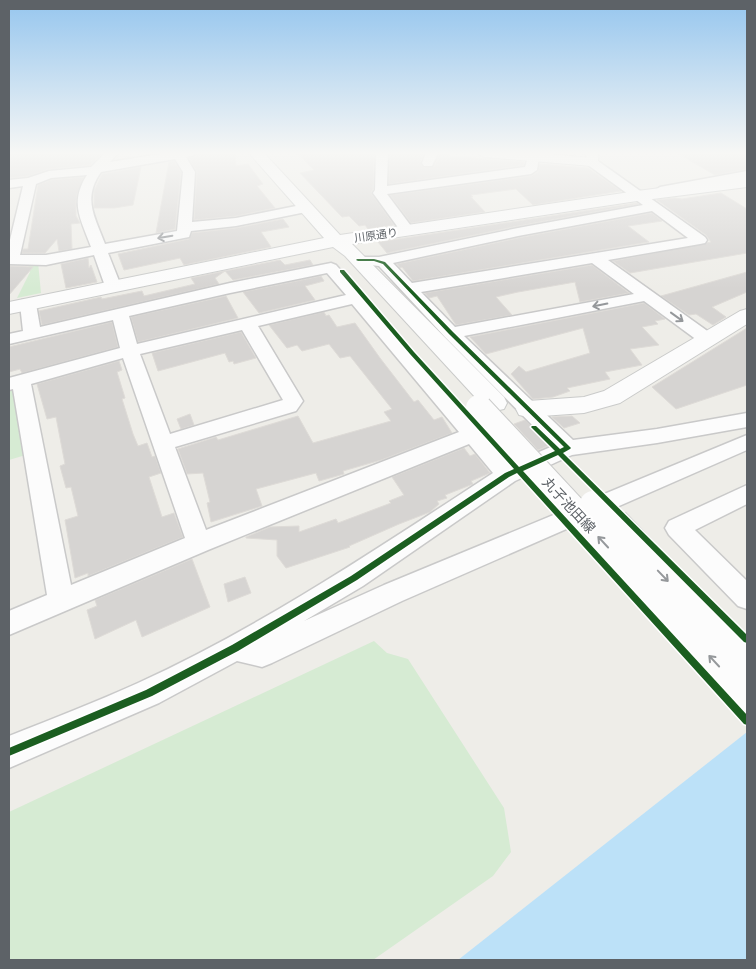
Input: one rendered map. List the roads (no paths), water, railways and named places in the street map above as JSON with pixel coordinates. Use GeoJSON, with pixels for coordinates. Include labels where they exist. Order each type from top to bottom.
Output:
{"type":"FeatureCollection","features":[{"type":"Feature","properties":{"kind":"street"},"geometry":{"type":"LineString","coordinates":[[26,198],[14,252],[10,260],[46,260],[184,234],[187,198]]}},
{"type":"Feature","properties":{"kind":"street"},"geometry":{"type":"LineString","coordinates":[[83,198],[83,204],[113,286]]}},
{"type":"Feature","properties":{"kind":"street","name":"丸子池田線"},"geometry":{"type":"LineString","coordinates":[[297,198],[747,662]]}},
{"type":"Feature","properties":{"kind":"street"},"geometry":{"type":"LineString","coordinates":[[383,198],[407,230]]}},
{"type":"Feature","properties":{"kind":"street","name":"川原通り"},"geometry":{"type":"LineString","coordinates":[[9,308],[113,286],[353,254],[407,230],[622,198]]}},
{"type":"Feature","properties":{"kind":"street"},"geometry":{"type":"LineString","coordinates":[[408,289],[700,240],[640,198]]}},
{"type":"Feature","properties":{"kind":"street"},"geometry":{"type":"LineString","coordinates":[[185,227],[236,222],[306,208]]}},
{"type":"Feature","properties":{"kind":"street"},"geometry":{"type":"LineString","coordinates":[[353,254],[518,232],[654,208]]}},
{"type":"Feature","properties":{"kind":"street"},"geometry":{"type":"LineString","coordinates":[[353,254],[408,289],[568,448]]}},
{"type":"Feature","properties":{"kind":"street","name":"丸子池田線"},"geometry":{"type":"LineString","coordinates":[[353,254],[479,408],[747,697]]}},
{"type":"Feature","properties":{"kind":"street"},"geometry":{"type":"LineString","coordinates":[[595,258],[707,338]]}},
{"type":"Feature","properties":{"kind":"street"},"geometry":{"type":"LineString","coordinates":[[9,340],[119,313],[331,268],[471,435],[507,475]]}},
{"type":"Feature","properties":{"kind":"street"},"geometry":{"type":"LineString","coordinates":[[451,333],[648,296]]}},
{"type":"Feature","properties":{"kind":"street"},"geometry":{"type":"LineString","coordinates":[[61,602],[15,382],[130,352],[356,298]]}},
{"type":"Feature","properties":{"kind":"street"},"geometry":{"type":"LineString","coordinates":[[28,304],[32,334]]}},
{"type":"Feature","properties":{"kind":"street"},"geometry":{"type":"LineString","coordinates":[[119,313],[130,352],[199,543]]}},
{"type":"Feature","properties":{"kind":"street"},"geometry":{"type":"LineString","coordinates":[[528,409],[565,408],[599,402],[638,383],[707,338],[747,316]]}},
{"type":"Feature","properties":{"kind":"street"},"geometry":{"type":"LineString","coordinates":[[164,443],[292,404],[293,401],[247,324]]}},
{"type":"Feature","properties":{"kind":"street"},"geometry":{"type":"LineString","coordinates":[[9,752],[149,694],[236,648],[354,578],[507,475],[568,448],[657,436],[747,420]]}},
{"type":"Feature","properties":{"kind":"street"},"geometry":{"type":"LineString","coordinates":[[9,623],[199,543],[471,435]]}},
{"type":"Feature","properties":{"kind":"street"},"geometry":{"type":"LineString","coordinates":[[236,648],[262,654],[393,593],[747,442]]}},
{"type":"Feature","properties":{"kind":"street"},"geometry":{"type":"LineString","coordinates":[[747,494],[677,528],[747,598]]}},
{"type":"Feature","properties":{"kind":"water"},"geometry":{"type":"Polygon","coordinates":[[[747,732],[747,960],[458,960],[747,732]]]}}]}
